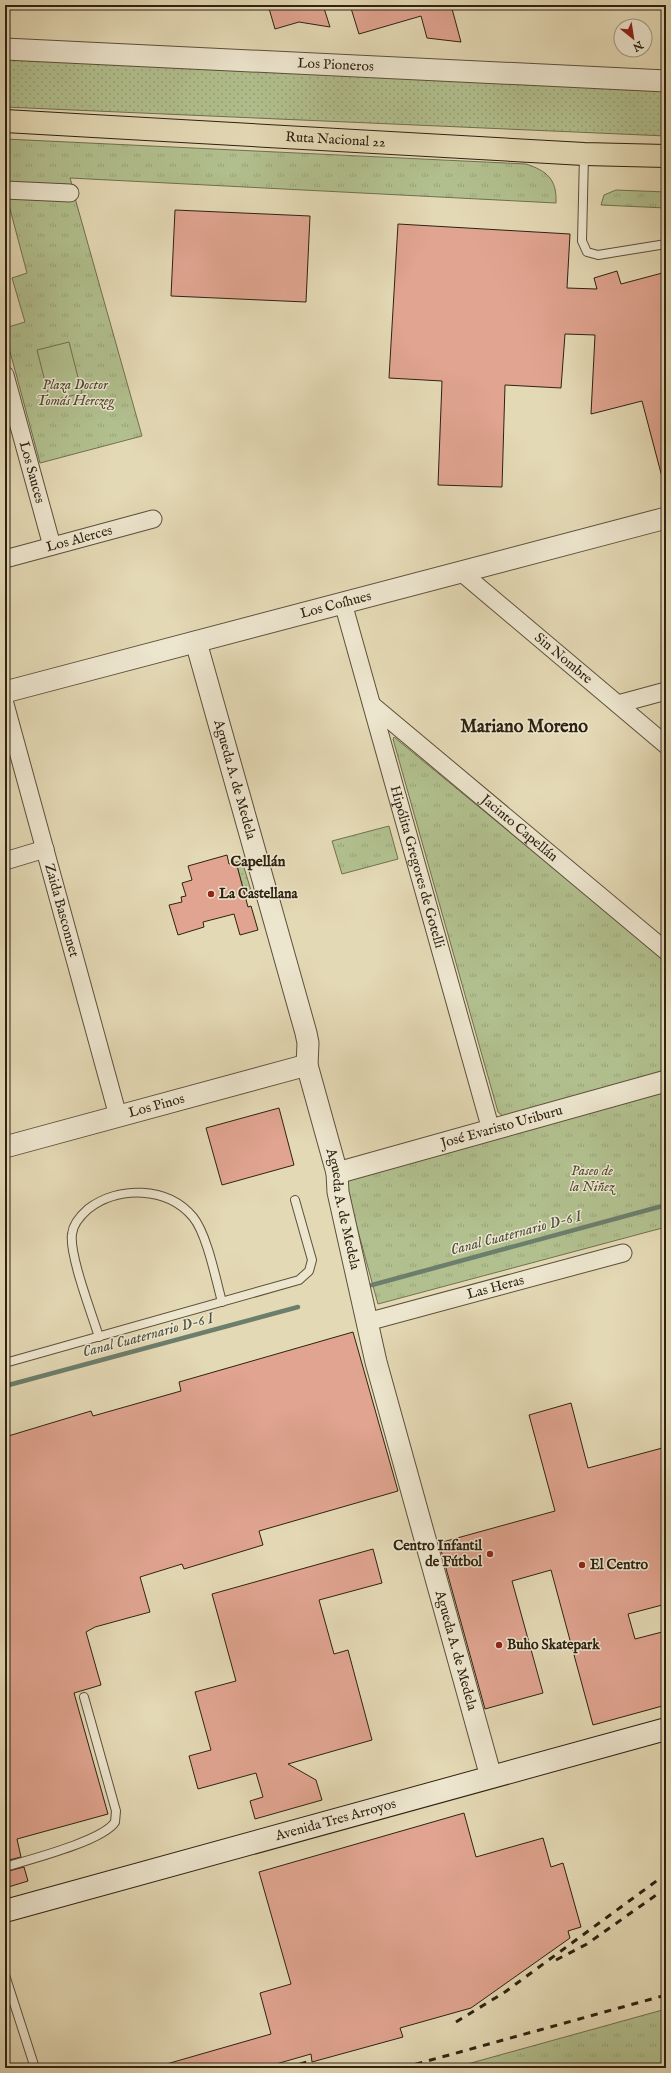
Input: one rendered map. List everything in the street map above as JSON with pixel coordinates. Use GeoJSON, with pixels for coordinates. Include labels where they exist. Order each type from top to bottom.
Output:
{"type":"FeatureCollection","features":[{"type":"Feature","properties":{"kind":"highway","name":"Ruta Nacional 22"},"geometry":{"type":"LineString","coordinates":[[5,121],[584,154],[666,156]]}},
{"type":"Feature","properties":{"kind":"main road","name":"Avenida Tres Arroyos"},"geometry":{"type":"LineString","coordinates":[[5,1910],[666,1729]]}},
{"type":"Feature","properties":{"kind":"street","name":"Los Pioneros"},"geometry":{"type":"LineString","coordinates":[[5,49],[666,81]]}},
{"type":"Feature","properties":{"kind":"street"},"geometry":{"type":"LineString","coordinates":[[5,190],[70,193]]}},
{"type":"Feature","properties":{"kind":"street","name":"Los Sauces"},"geometry":{"type":"LineString","coordinates":[[5,375],[52,546]]}},
{"type":"Feature","properties":{"kind":"street","name":"Los Coíhues"},"geometry":{"type":"LineString","coordinates":[[5,692],[666,518]]}},
{"type":"Feature","properties":{"kind":"street","name":"Los Alerces"},"geometry":{"type":"LineString","coordinates":[[5,559],[153,519]]}},
{"type":"Feature","properties":{"kind":"street","name":"Sin Nombre"},"geometry":{"type":"LineString","coordinates":[[461,572],[666,744]]}},
{"type":"Feature","properties":{"kind":"street","name":"Hipólita Gregores de Gotelli"},"geometry":{"type":"LineString","coordinates":[[343,603],[491,1130]]}},
{"type":"Feature","properties":{"kind":"street","name":"Agueda A. de Medela"},"geometry":{"type":"LineString","coordinates":[[196,642],[306,1032],[307,1065],[337,1173],[338,1192],[376,1362],[491,1777]]}},
{"type":"Feature","properties":{"kind":"street"},"geometry":{"type":"LineString","coordinates":[[618,704],[666,691]]}},
{"type":"Feature","properties":{"kind":"street","name":"Zaida Basconnet"},"geometry":{"type":"LineString","coordinates":[[5,704],[118,1116]]}},
{"type":"Feature","properties":{"kind":"street","name":"Jacinto Capellán"},"geometry":{"type":"LineString","coordinates":[[372,705],[666,951]]}},
{"type":"Feature","properties":{"kind":"street"},"geometry":{"type":"LineString","coordinates":[[5,861],[45,850]]}},
{"type":"Feature","properties":{"kind":"street","name":"Los Pinos"},"geometry":{"type":"LineString","coordinates":[[5,1147],[307,1065]]}},
{"type":"Feature","properties":{"kind":"street","name":"José Evaristo Uriburu"},"geometry":{"type":"LineString","coordinates":[[337,1173],[666,1081]]}},
{"type":"Feature","properties":{"kind":"street","name":"Las Heras"},"geometry":{"type":"LineString","coordinates":[[367,1322],[623,1253]]}},
{"type":"Feature","properties":{"kind":"lane"},"geometry":{"type":"LineString","coordinates":[[584,154],[582,241],[587,252],[598,255],[666,244]]}},
{"type":"Feature","properties":{"kind":"lane"},"geometry":{"type":"LineString","coordinates":[[98,1337],[74,1252],[72,1234],[75,1224],[81,1215],[99,1202],[109,1197],[133,1193],[152,1194],[168,1198],[188,1211],[194,1218],[202,1234],[222,1302]]}},
{"type":"Feature","properties":{"kind":"lane"},"geometry":{"type":"LineString","coordinates":[[5,1363],[293,1282],[306,1275],[311,1265],[311,1256],[294,1200]]}},
{"type":"Feature","properties":{"kind":"lane"},"geometry":{"type":"LineString","coordinates":[[5,1867],[64,1849],[106,1830],[115,1822],[116,1811],[84,1696]]}},
{"type":"Feature","properties":{"kind":"lane"},"geometry":{"type":"LineString","coordinates":[[5,1975],[35,2068]]}},
{"type":"Feature","properties":{"kind":"green space"},"geometry":{"type":"Polygon","coordinates":[[[5,58],[495,83],[666,87],[666,136],[5,107],[5,58]]]}},
{"type":"Feature","properties":{"kind":"green space"},"geometry":{"type":"Polygon","coordinates":[[[5,139],[526,164],[540,170],[549,177],[555,188],[556,203],[70,178],[73,188],[5,185],[5,139]]]}},
{"type":"Feature","properties":{"kind":"green space"},"geometry":{"type":"Polygon","coordinates":[[[616,190],[666,192],[666,208],[601,205],[604,195],[616,190]]]}},
{"type":"Feature","properties":{"kind":"green space","name":"Plaza Doctor Tomás Herczeg"},"geometry":{"type":"Polygon","coordinates":[[[6,194],[75,198],[142,436],[40,463],[5,333],[5,328],[25,322],[12,278],[27,273],[6,194]]]}},
{"type":"Feature","properties":{"kind":"green space"},"geometry":{"type":"Polygon","coordinates":[[[69,342],[82,393],[50,401],[37,350],[69,342]]]}},
{"type":"Feature","properties":{"kind":"green space"},"geometry":{"type":"Polygon","coordinates":[[[394,737],[666,961],[666,1072],[503,1116],[498,1112],[393,739],[394,737]]]}},
{"type":"Feature","properties":{"kind":"green space"},"geometry":{"type":"Polygon","coordinates":[[[389,826],[398,859],[342,874],[332,841],[389,826]]]}},
{"type":"Feature","properties":{"kind":"green space"},"geometry":{"type":"Polygon","coordinates":[[[242,861],[253,897],[244,892],[236,862],[242,861]]]}},
{"type":"Feature","properties":{"kind":"green space","name":"Paseo de la Niñez"},"geometry":{"type":"Polygon","coordinates":[[[666,1090],[666,1227],[378,1304],[347,1191],[348,1180],[666,1090]]]}},
{"type":"Feature","properties":{"kind":"green space"},"geometry":{"type":"Polygon","coordinates":[[[666,2009],[666,2068],[453,2068],[666,2009]]]}},
{"type":"Feature","properties":{"kind":"building"},"geometry":{"type":"Polygon","coordinates":[[[268,5],[323,5],[330,27],[299,22],[275,29],[268,5]]]}},
{"type":"Feature","properties":{"kind":"building"},"geometry":{"type":"Polygon","coordinates":[[[350,5],[451,5],[461,42],[427,38],[421,16],[359,34],[350,5]]]}},
{"type":"Feature","properties":{"kind":"building"},"geometry":{"type":"Polygon","coordinates":[[[175,210],[310,216],[306,302],[171,296],[175,210]]]}},
{"type":"Feature","properties":{"kind":"building"},"geometry":{"type":"Polygon","coordinates":[[[398,224],[570,234],[567,288],[597,289],[594,278],[617,271],[621,284],[666,272],[666,476],[662,477],[642,401],[591,414],[595,335],[565,334],[561,388],[505,385],[502,487],[438,485],[442,381],[389,378],[398,224]]]}},
{"type":"Feature","properties":{"kind":"building","name":"La Castellana"},"geometry":{"type":"Polygon","coordinates":[[[227,855],[229,864],[236,862],[248,907],[251,906],[258,930],[240,935],[234,914],[203,922],[204,927],[178,935],[169,905],[182,902],[181,897],[186,896],[182,883],[192,880],[188,866],[227,855]]]}},
{"type":"Feature","properties":{"kind":"building"},"geometry":{"type":"Polygon","coordinates":[[[279,1108],[294,1165],[222,1185],[206,1128],[279,1108]]]}},
{"type":"Feature","properties":{"kind":"building"},"geometry":{"type":"Polygon","coordinates":[[[353,1332],[398,1491],[259,1531],[263,1545],[184,1569],[182,1564],[140,1577],[150,1612],[95,1627],[86,1632],[101,1685],[74,1693],[108,1814],[17,1839],[21,1857],[5,1861],[5,1437],[91,1411],[93,1416],[181,1391],[179,1382],[353,1332]]]}},
{"type":"Feature","properties":{"kind":"building"},"geometry":{"type":"Polygon","coordinates":[[[571,1403],[588,1468],[666,1447],[666,1604],[628,1614],[635,1639],[666,1631],[666,1705],[593,1725],[551,1570],[512,1581],[543,1693],[485,1709],[439,1543],[555,1511],[529,1415],[571,1403]]]}},
{"type":"Feature","properties":{"kind":"building"},"geometry":{"type":"Polygon","coordinates":[[[373,1549],[382,1583],[319,1600],[334,1654],[348,1650],[372,1740],[288,1764],[316,1780],[322,1800],[255,1819],[250,1801],[263,1797],[256,1773],[198,1789],[189,1756],[211,1750],[195,1692],[236,1681],[212,1594],[373,1549]]]}},
{"type":"Feature","properties":{"kind":"building"},"geometry":{"type":"Polygon","coordinates":[[[464,1813],[476,1857],[543,1838],[551,1867],[563,1863],[581,1927],[568,1931],[570,1938],[471,2008],[400,2028],[403,2037],[312,2062],[311,2054],[262,2068],[163,2068],[163,2065],[271,2034],[260,1993],[291,1984],[259,1872],[464,1813]]]}},
{"type":"Feature","properties":{"kind":"building"},"geometry":{"type":"Polygon","coordinates":[[[24,1867],[28,1881],[5,1888],[5,1872],[24,1867]]]}},
{"type":"Feature","properties":{"kind":"waterway","name":"Canal Cuaternario D-6 I"},"geometry":{"type":"LineString","coordinates":[[372,1285],[666,1205]]}},
{"type":"Feature","properties":{"kind":"waterway","name":"Canal Cuaternario D-6 I"},"geometry":{"type":"LineString","coordinates":[[5,1386],[298,1307]]}},
{"type":"Feature","properties":{"kind":"railway"},"geometry":{"type":"LineString","coordinates":[[456,2022],[505,1992],[666,1874]]}},
{"type":"Feature","properties":{"kind":"railway"},"geometry":{"type":"LineString","coordinates":[[556,1960],[587,1944],[666,1888]]}},
{"type":"Feature","properties":{"kind":"railway"},"geometry":{"type":"LineString","coordinates":[[402,2068],[666,1995]]}},
{"type":"Feature","properties":{"kind":"railway"},"geometry":{"type":"LineString","coordinates":[[286,2068],[307,2062]]}},
{"type":"Feature","properties":{"kind":"place","name":"La Castellana"},"geometry":{"type":"Point","coordinates":[211,894]}},
{"type":"Feature","properties":{"kind":"place","name":"Centro Infantil de Fútbol"},"geometry":{"type":"Point","coordinates":[490,1554]}},
{"type":"Feature","properties":{"kind":"place","name":"El Centro"},"geometry":{"type":"Point","coordinates":[582,1565]}},
{"type":"Feature","properties":{"kind":"place","name":"Buho Skatepark"},"geometry":{"type":"Point","coordinates":[499,1645]}},
{"type":"Feature","properties":{"kind":"district","name":"Mariano Moreno"},"geometry":{"type":"Point","coordinates":[524,727]}},
{"type":"Feature","properties":{"kind":"district","name":"Capellán"},"geometry":{"type":"Point","coordinates":[258,861]}}]}
